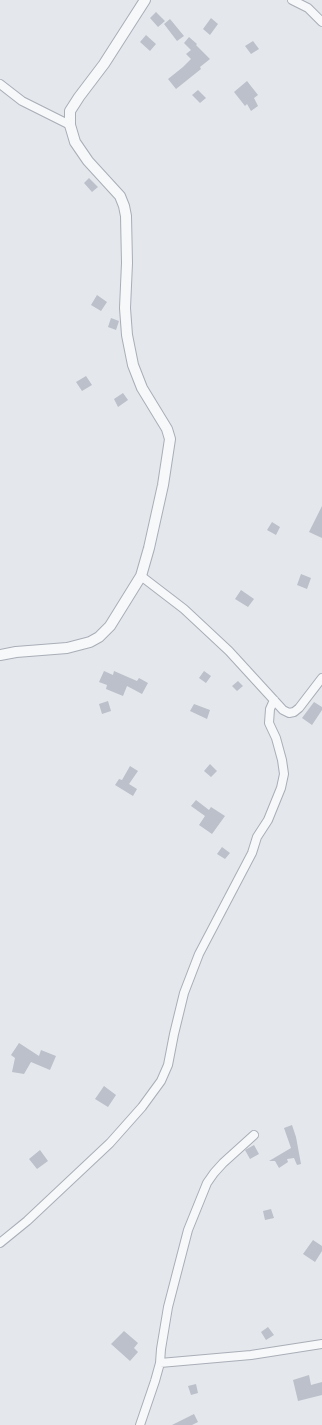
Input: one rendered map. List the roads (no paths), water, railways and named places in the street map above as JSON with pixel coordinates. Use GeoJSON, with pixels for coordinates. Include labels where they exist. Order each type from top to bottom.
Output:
{"type":"FeatureCollection","features":[{"type":"Feature","properties":{"kind":"street"},"geometry":{"type":"LineString","coordinates":[[0,655],[16,652],[67,648],[90,642],[99,637],[110,626],[141,576],[164,485],[170,439],[167,429],[142,388],[133,365],[127,335],[125,308],[127,240],[124,206],[120,196],[88,161],[74,142],[70,125],[70,111],[104,64],[145,0]]}},
{"type":"Feature","properties":{"kind":"street"},"geometry":{"type":"LineString","coordinates":[[292,0],[308,8],[322,22]]}},
{"type":"Feature","properties":{"kind":"street"},"geometry":{"type":"LineString","coordinates":[[0,84],[22,102],[70,125]]}},
{"type":"Feature","properties":{"kind":"street"},"geometry":{"type":"LineString","coordinates":[[141,576],[184,609],[229,651],[283,710],[290,713],[299,708],[322,678]]}},
{"type":"Feature","properties":{"kind":"street"},"geometry":{"type":"LineString","coordinates":[[0,1243],[27,1221],[110,1143],[142,1107],[162,1081],[168,1065],[184,992],[199,954],[252,853],[257,837],[268,820],[281,788],[284,774],[282,760],[276,738],[269,723],[270,709],[274,700]]}},
{"type":"Feature","properties":{"kind":"street"},"geometry":{"type":"LineString","coordinates":[[140,1425],[156,1382],[168,1306],[188,1230],[214,1173],[223,1163],[254,1136]]}},
{"type":"Feature","properties":{"kind":"street"},"geometry":{"type":"LineString","coordinates":[[160,1363],[251,1355],[322,1344]]}}]}
